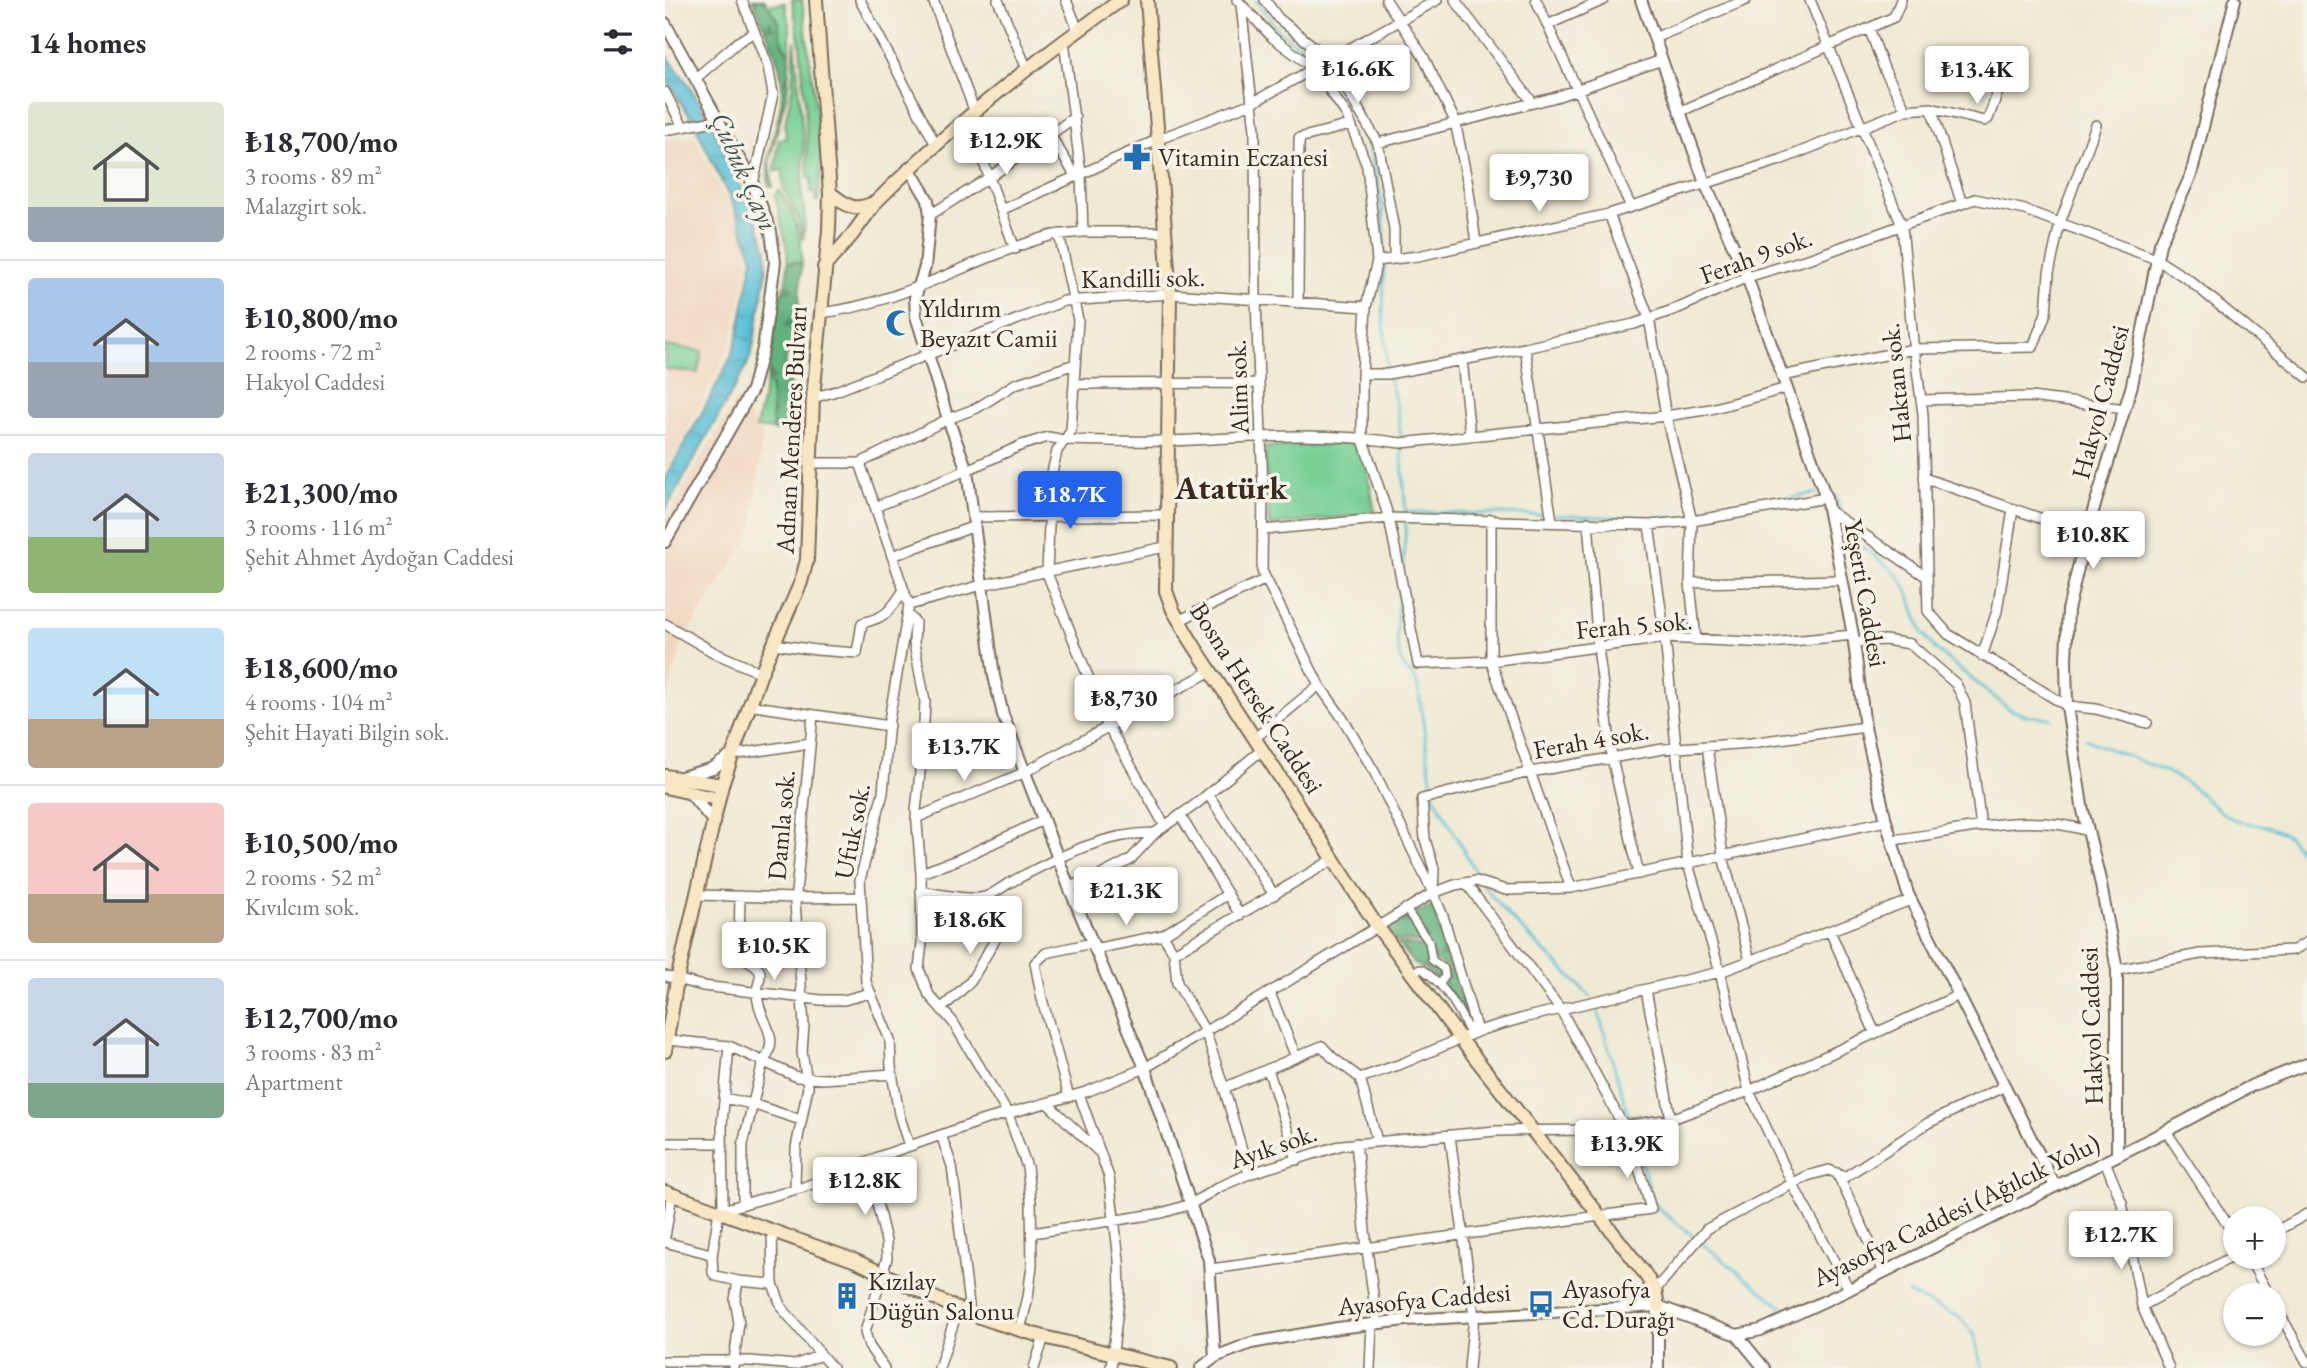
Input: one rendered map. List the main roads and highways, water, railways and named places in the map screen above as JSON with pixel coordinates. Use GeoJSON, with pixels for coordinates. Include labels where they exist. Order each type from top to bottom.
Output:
{"type":"FeatureCollection","features":[{"type":"Feature","properties":{"kind":"main road","name":"Adnan Menderes Bulvarı"},"geometry":{"type":"LineString","coordinates":[[666,1046],[671,978],[698,895],[722,785],[748,705],[801,582],[807,560],[813,398],[830,193],[816,0]]}},
{"type":"Feature","properties":{"kind":"main road"},"geometry":{"type":"LineString","coordinates":[[824,268],[876,202],[935,144],[1027,69],[1121,0]]}},
{"type":"Feature","properties":{"kind":"main road","name":"Bosna Hersek Caddesi"},"geometry":{"type":"LineString","coordinates":[[1147,0],[1170,294],[1166,591],[1178,621],[1377,926],[1460,1038],[1643,1271],[1655,1290],[1658,1306]]}},
{"type":"Feature","properties":{"kind":"main road"},"geometry":{"type":"LineString","coordinates":[[830,193],[849,207],[859,208],[876,202]]}},
{"type":"Feature","properties":{"kind":"main road"},"geometry":{"type":"LineString","coordinates":[[672,777],[722,785]]}},
{"type":"Feature","properties":{"kind":"main road"},"geometry":{"type":"LineString","coordinates":[[665,787],[718,799]]}},
{"type":"Feature","properties":{"kind":"main road"},"geometry":{"type":"LineString","coordinates":[[669,1193],[883,1272],[964,1311],[1044,1337],[1171,1368]]}},
{"type":"Feature","properties":{"kind":"water"},"geometry":{"type":"Polygon","coordinates":[[[665,53],[707,115],[756,218],[767,251],[766,276],[747,365],[665,511],[665,478],[731,357],[753,258],[735,210],[694,123],[665,77],[665,53]]]}},
{"type":"Feature","properties":{"kind":"waterway"},"geometry":{"type":"LineString","coordinates":[[1256,0],[1277,29],[1321,62]]}},
{"type":"Feature","properties":{"kind":"waterway"},"geometry":{"type":"LineString","coordinates":[[1354,110],[1367,144],[1381,198],[1384,253]]}},
{"type":"Feature","properties":{"kind":"waterway"},"geometry":{"type":"LineString","coordinates":[[1384,264],[1383,313],[1388,371]]}},
{"type":"Feature","properties":{"kind":"waterway"},"geometry":{"type":"LineString","coordinates":[[1389,377],[1398,412],[1401,439]]}},
{"type":"Feature","properties":{"kind":"waterway"},"geometry":{"type":"LineString","coordinates":[[1401,446],[1406,516]]}},
{"type":"Feature","properties":{"kind":"waterway"},"geometry":{"type":"LineString","coordinates":[[1697,515],[1817,493]]}},
{"type":"Feature","properties":{"kind":"waterway"},"geometry":{"type":"LineString","coordinates":[[1832,493],[1837,498],[1841,512]]}},
{"type":"Feature","properties":{"kind":"waterway"},"geometry":{"type":"LineString","coordinates":[[1407,512],[1547,515]]}},
{"type":"Feature","properties":{"kind":"waterway"},"geometry":{"type":"LineString","coordinates":[[1555,515],[1683,517]]}},
{"type":"Feature","properties":{"kind":"waterway"},"geometry":{"type":"LineString","coordinates":[[1403,568],[1406,523]]}},
{"type":"Feature","properties":{"kind":"waterway"},"geometry":{"type":"LineString","coordinates":[[1846,528],[1852,538],[1898,575],[1906,587],[1922,631],[1935,649],[2009,709],[2027,716],[2051,718]]}},
{"type":"Feature","properties":{"kind":"waterway"},"geometry":{"type":"LineString","coordinates":[[1400,589],[1397,642],[1401,661],[1418,686],[1433,794],[1480,880]]}},
{"type":"Feature","properties":{"kind":"waterway"},"geometry":{"type":"LineString","coordinates":[[2086,739],[2180,779],[2231,818],[2281,832],[2293,841],[2307,862]]}},
{"type":"Feature","properties":{"kind":"waterway"},"geometry":{"type":"LineString","coordinates":[[1484,886],[1509,916],[1591,997]]}},
{"type":"Feature","properties":{"kind":"waterway"},"geometry":{"type":"LineString","coordinates":[[1597,1008],[1629,1117]]}},
{"type":"Feature","properties":{"kind":"waterway"},"geometry":{"type":"LineString","coordinates":[[1632,1129],[1653,1200],[1659,1209],[1787,1311]]}},
{"type":"Feature","properties":{"kind":"waterway"},"geometry":{"type":"LineString","coordinates":[[1907,1293],[1959,1317],[1974,1334],[1982,1368]]}},
{"type":"Feature","properties":{"kind":"place","name":"Vitamin Eczanesi"},"geometry":{"type":"Point","coordinates":[1137,157]}},
{"type":"Feature","properties":{"kind":"place","name":"Yıldırım Beyazıt Camii"},"geometry":{"type":"Point","coordinates":[899,323]}},
{"type":"Feature","properties":{"kind":"place","name":"Kızılay Düğün Salonu"},"geometry":{"type":"Point","coordinates":[847,1296]}},
{"type":"Feature","properties":{"kind":"place","name":"Ayasofya Cd. Durağı"},"geometry":{"type":"Point","coordinates":[1541,1304]}},
{"type":"Feature","properties":{"kind":"district","name":"Atatürk"},"geometry":{"type":"Point","coordinates":[1231,487]}},
{"type":"Feature","properties":{"kind":"water label","name":"Çubuk Çayı"},"geometry":{"type":"Point","coordinates":[745,171]}}]}
